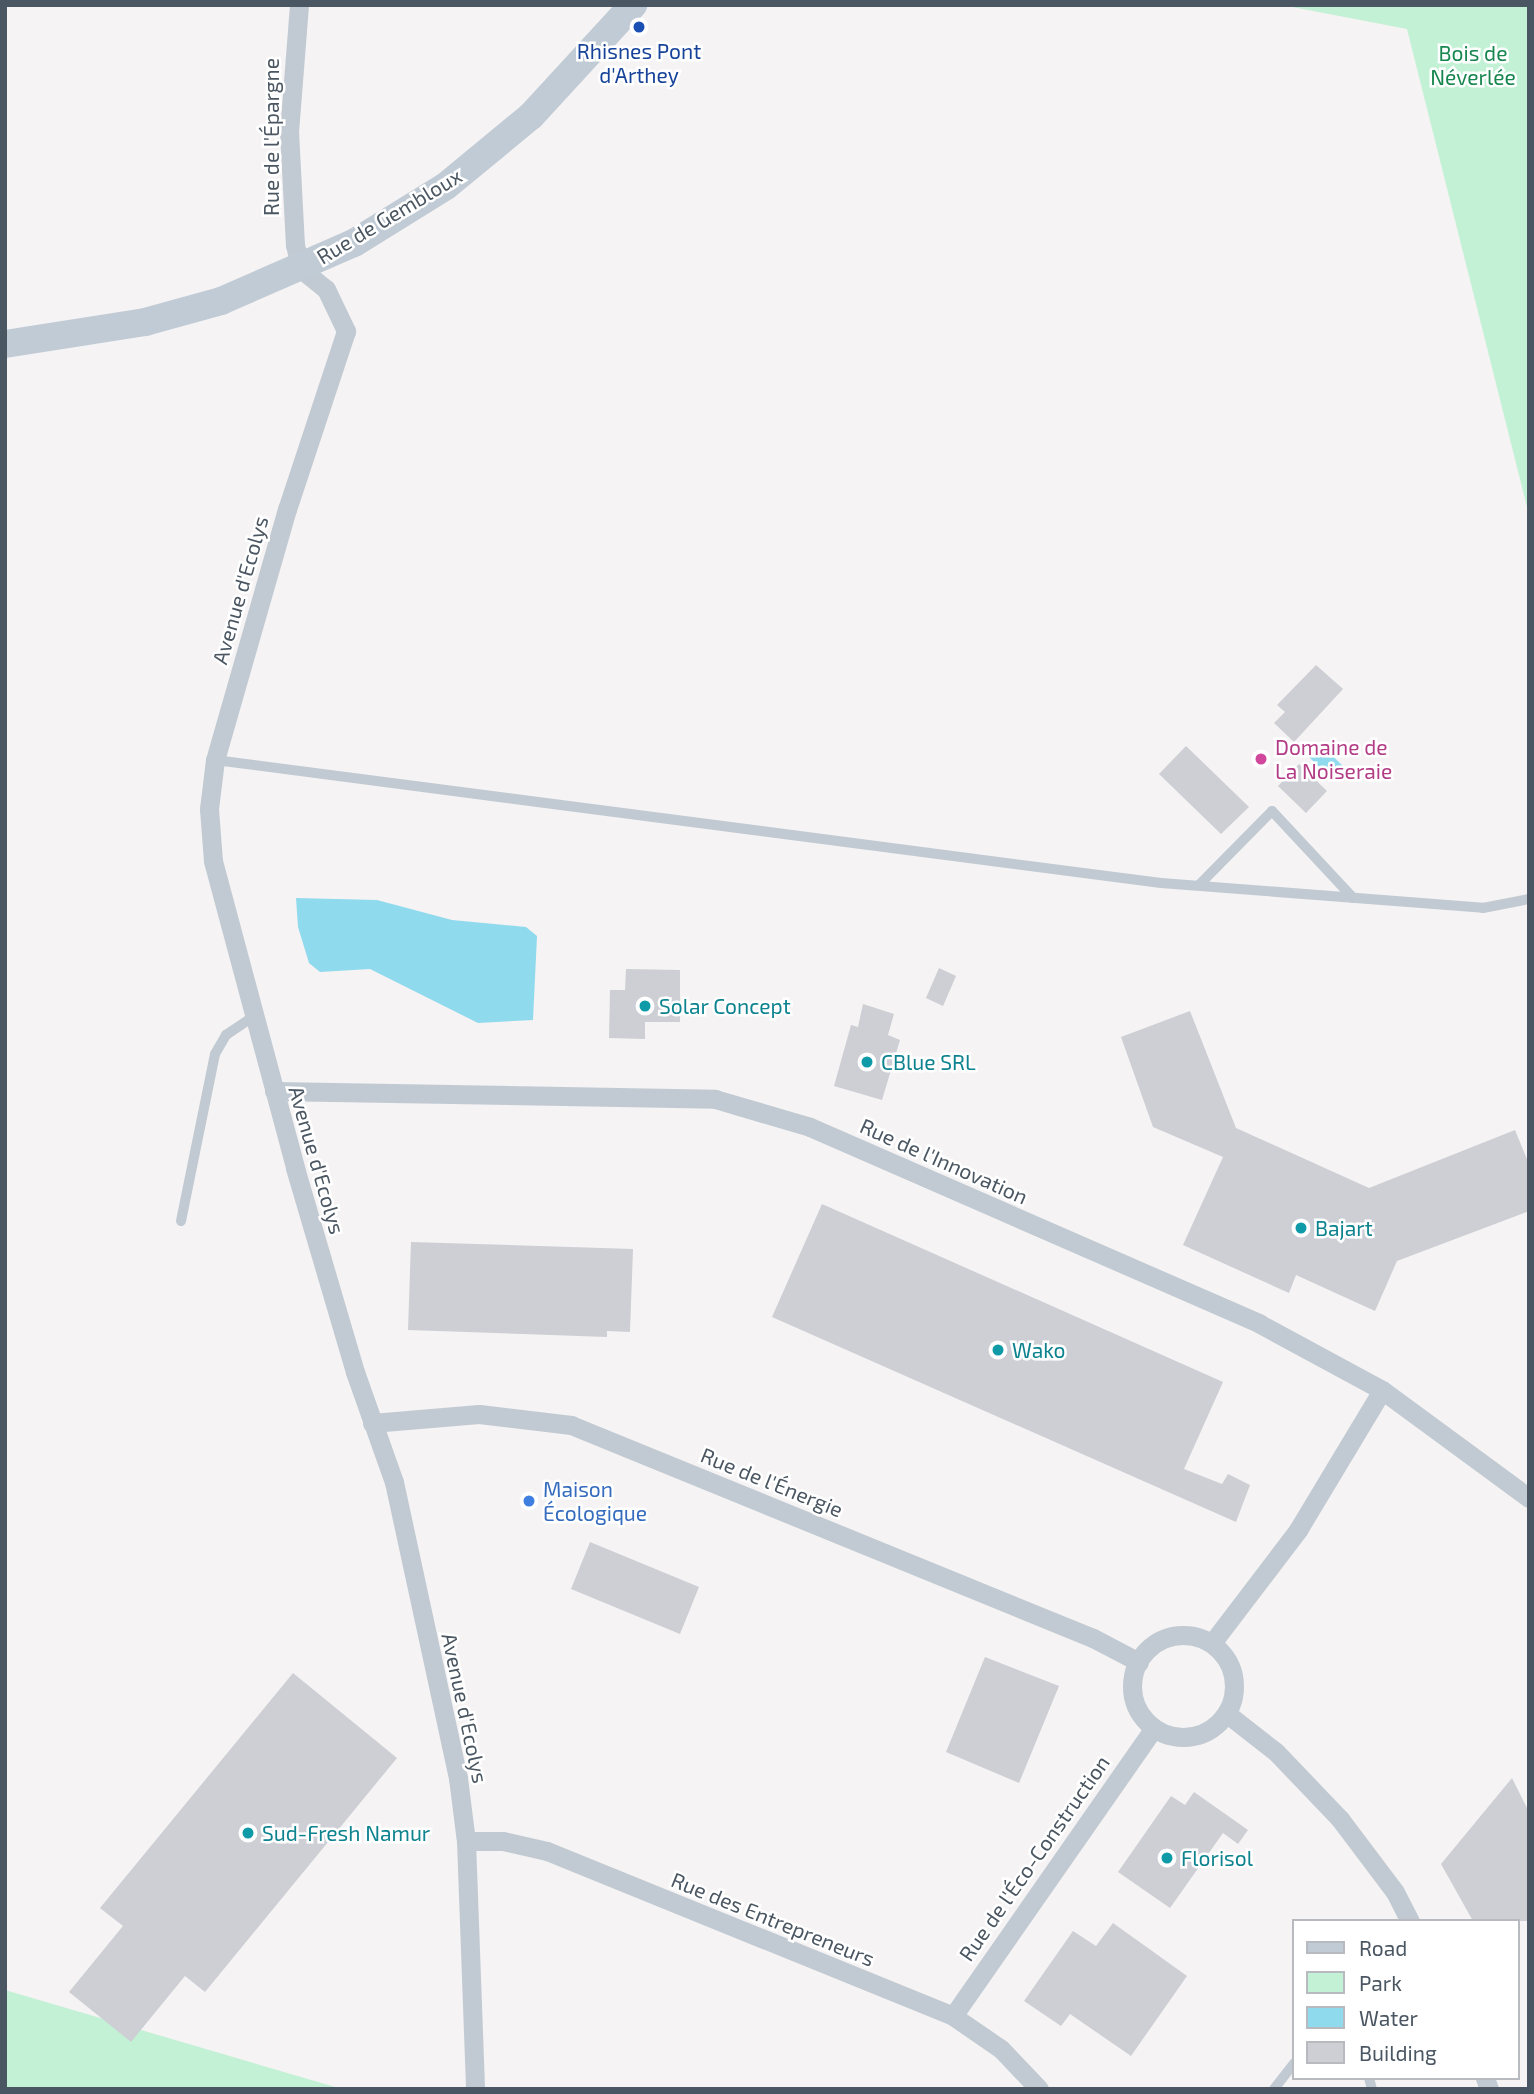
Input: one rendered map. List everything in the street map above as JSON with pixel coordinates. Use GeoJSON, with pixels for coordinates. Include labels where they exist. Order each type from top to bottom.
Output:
{"type":"FeatureCollection","features":[{"type":"Feature","properties":{"kind":"main road","name":"Rue de Gembloux"},"geometry":{"type":"LineString","coordinates":[[5,344],[145,323],[221,301],[301,269],[354,243],[446,186],[531,116],[634,5]]}},
{"type":"Feature","properties":{"kind":"street","name":"Rue de l'Épargne"},"geometry":{"type":"LineString","coordinates":[[299,5],[289,131],[301,269]]}},
{"type":"Feature","properties":{"kind":"street","name":"Avenue d'Ecolys"},"geometry":{"type":"LineString","coordinates":[[301,269],[327,289],[346,331],[287,509],[215,760],[209,809],[213,861],[274,1091],[372,1423],[394,1482],[461,1794],[466,1841],[475,2089]]}},
{"type":"Feature","properties":{"kind":"street","name":"Rue de l'Innovation"},"geometry":{"type":"LineString","coordinates":[[274,1091],[715,1098],[848,1143],[1260,1324],[1382,1390],[1529,1498]]}},
{"type":"Feature","properties":{"kind":"street"},"geometry":{"type":"LineString","coordinates":[[1212,1643],[1298,1530],[1382,1390]]}},
{"type":"Feature","properties":{"kind":"street","name":"Rue de l'Énergie"},"geometry":{"type":"LineString","coordinates":[[372,1423],[479,1414],[571,1425],[1093,1638],[1139,1662]]}},
{"type":"Feature","properties":{"kind":"street"},"geometry":{"type":"LineString","coordinates":[[1173,1636],[1193,1636],[1212,1643],[1227,1659],[1234,1680],[1226,1713],[1196,1735],[1179,1737],[1154,1728],[1141,1714],[1133,1697],[1139,1662],[1154,1644],[1173,1636]]}},
{"type":"Feature","properties":{"kind":"street"},"geometry":{"type":"LineString","coordinates":[[1226,1713],[1276,1752],[1340,1819],[1395,1892],[1409,1919]]}},
{"type":"Feature","properties":{"kind":"street","name":"Rue de l'Éco-Construction"},"geometry":{"type":"LineString","coordinates":[[953,2015],[1154,1728]]}},
{"type":"Feature","properties":{"kind":"street","name":"Rue des Entrepreneurs"},"geometry":{"type":"LineString","coordinates":[[466,1841],[503,1841],[547,1851],[953,2015],[1001,2049],[1039,2089]]}},
{"type":"Feature","properties":{"kind":"lane"},"geometry":{"type":"LineString","coordinates":[[215,760],[1199,885],[1483,908],[1529,898]]}},
{"type":"Feature","properties":{"kind":"lane"},"geometry":{"type":"LineString","coordinates":[[1199,885],[1272,811],[1353,898]]}},
{"type":"Feature","properties":{"kind":"lane"},"geometry":{"type":"LineString","coordinates":[[181,1221],[215,1055],[226,1035],[254,1016]]}},
{"type":"Feature","properties":{"kind":"lane"},"geometry":{"type":"LineString","coordinates":[[1274,2089],[1292,2066]]}},
{"type":"Feature","properties":{"kind":"green space","name":"Bois de Néverlée"},"geometry":{"type":"Polygon","coordinates":[[[1282,5],[1529,5],[1529,515],[1407,29],[1282,5]]]}},
{"type":"Feature","properties":{"kind":"green space"},"geometry":{"type":"Polygon","coordinates":[[[5,1990],[342,2089],[5,2089],[5,1990]]]}},
{"type":"Feature","properties":{"kind":"water"},"geometry":{"type":"Polygon","coordinates":[[[1321,745],[1345,768],[1333,781],[1309,757],[1321,745]]]}},
{"type":"Feature","properties":{"kind":"water"},"geometry":{"type":"Polygon","coordinates":[[[296,898],[377,900],[452,920],[526,927],[537,936],[533,1020],[478,1023],[370,969],[320,972],[309,963],[298,927],[296,898]]]}},
{"type":"Feature","properties":{"kind":"building"},"geometry":{"type":"Polygon","coordinates":[[[1316,665],[1343,689],[1294,742],[1274,723],[1285,712],[1277,705],[1316,665]]]}},
{"type":"Feature","properties":{"kind":"building"},"geometry":{"type":"Polygon","coordinates":[[[1186,746],[1249,807],[1221,834],[1159,774],[1186,746]]]}},
{"type":"Feature","properties":{"kind":"building"},"geometry":{"type":"Polygon","coordinates":[[[1299,764],[1327,791],[1306,813],[1278,786],[1299,764]]]}},
{"type":"Feature","properties":{"kind":"building"},"geometry":{"type":"Polygon","coordinates":[[[939,968],[956,976],[943,1006],[926,998],[939,968]]]}},
{"type":"Feature","properties":{"kind":"building","name":"Solar Concept"},"geometry":{"type":"Polygon","coordinates":[[[626,969],[680,970],[680,1022],[645,1022],[645,1039],[609,1038],[610,990],[625,990],[626,969]]]}},
{"type":"Feature","properties":{"kind":"building","name":"CBlue SRL"},"geometry":{"type":"Polygon","coordinates":[[[863,1004],[894,1014],[888,1035],[900,1040],[882,1100],[834,1086],[851,1025],[858,1027],[863,1004]]]}},
{"type":"Feature","properties":{"kind":"building"},"geometry":{"type":"Polygon","coordinates":[[[1190,1011],[1236,1128],[1369,1188],[1515,1130],[1529,1164],[1529,1211],[1397,1261],[1375,1311],[1296,1275],[1289,1293],[1183,1245],[1223,1157],[1153,1127],[1121,1037],[1190,1011]]]}},
{"type":"Feature","properties":{"kind":"building","name":"Wako"},"geometry":{"type":"Polygon","coordinates":[[[822,1204],[1223,1382],[1184,1469],[1222,1484],[1228,1474],[1250,1485],[1236,1522],[772,1317],[822,1204]]]}},
{"type":"Feature","properties":{"kind":"building"},"geometry":{"type":"Polygon","coordinates":[[[411,1242],[633,1249],[630,1332],[607,1331],[607,1337],[408,1330],[411,1242]]]}},
{"type":"Feature","properties":{"kind":"building"},"geometry":{"type":"Polygon","coordinates":[[[590,1542],[699,1587],[680,1634],[571,1589],[590,1542]]]}},
{"type":"Feature","properties":{"kind":"building"},"geometry":{"type":"Polygon","coordinates":[[[985,1657],[1059,1686],[1019,1783],[946,1752],[985,1657]]]}},
{"type":"Feature","properties":{"kind":"building","name":"Sud-Fresh Namur"},"geometry":{"type":"Polygon","coordinates":[[[293,1673],[397,1758],[205,1992],[185,1976],[131,2042],[69,1992],[123,1926],[100,1908],[293,1673]]]}},
{"type":"Feature","properties":{"kind":"building"},"geometry":{"type":"Polygon","coordinates":[[[1512,1778],[1529,1812],[1529,1921],[1472,1919],[1441,1864],[1512,1778]]]}},
{"type":"Feature","properties":{"kind":"building","name":"Florisol"},"geometry":{"type":"Polygon","coordinates":[[[1194,1792],[1248,1830],[1238,1844],[1223,1833],[1170,1908],[1118,1872],[1171,1796],[1185,1805],[1194,1792]]]}},
{"type":"Feature","properties":{"kind":"building"},"geometry":{"type":"Polygon","coordinates":[[[1113,1923],[1187,1976],[1131,2056],[1070,2014],[1061,2026],[1024,2001],[1073,1931],[1096,1946],[1113,1923]]]}},
{"type":"Feature","properties":{"kind":"place","name":"Rhisnes Pont d'Arthey"},"geometry":{"type":"Point","coordinates":[639,27]}},
{"type":"Feature","properties":{"kind":"place","name":"Domaine de La Noiseraie"},"geometry":{"type":"Point","coordinates":[1261,759]}},
{"type":"Feature","properties":{"kind":"place","name":"Solar Concept"},"geometry":{"type":"Point","coordinates":[645,1006]}},
{"type":"Feature","properties":{"kind":"place","name":"CBlue SRL"},"geometry":{"type":"Point","coordinates":[867,1062]}},
{"type":"Feature","properties":{"kind":"place","name":"Bajart"},"geometry":{"type":"Point","coordinates":[1301,1228]}},
{"type":"Feature","properties":{"kind":"place","name":"Wako"},"geometry":{"type":"Point","coordinates":[998,1350]}},
{"type":"Feature","properties":{"kind":"place","name":"Maison Écologique"},"geometry":{"type":"Point","coordinates":[529,1501]}},
{"type":"Feature","properties":{"kind":"place","name":"Sud-Fresh Namur"},"geometry":{"type":"Point","coordinates":[248,1833]}},
{"type":"Feature","properties":{"kind":"place","name":"Florisol"},"geometry":{"type":"Point","coordinates":[1167,1858]}}]}
